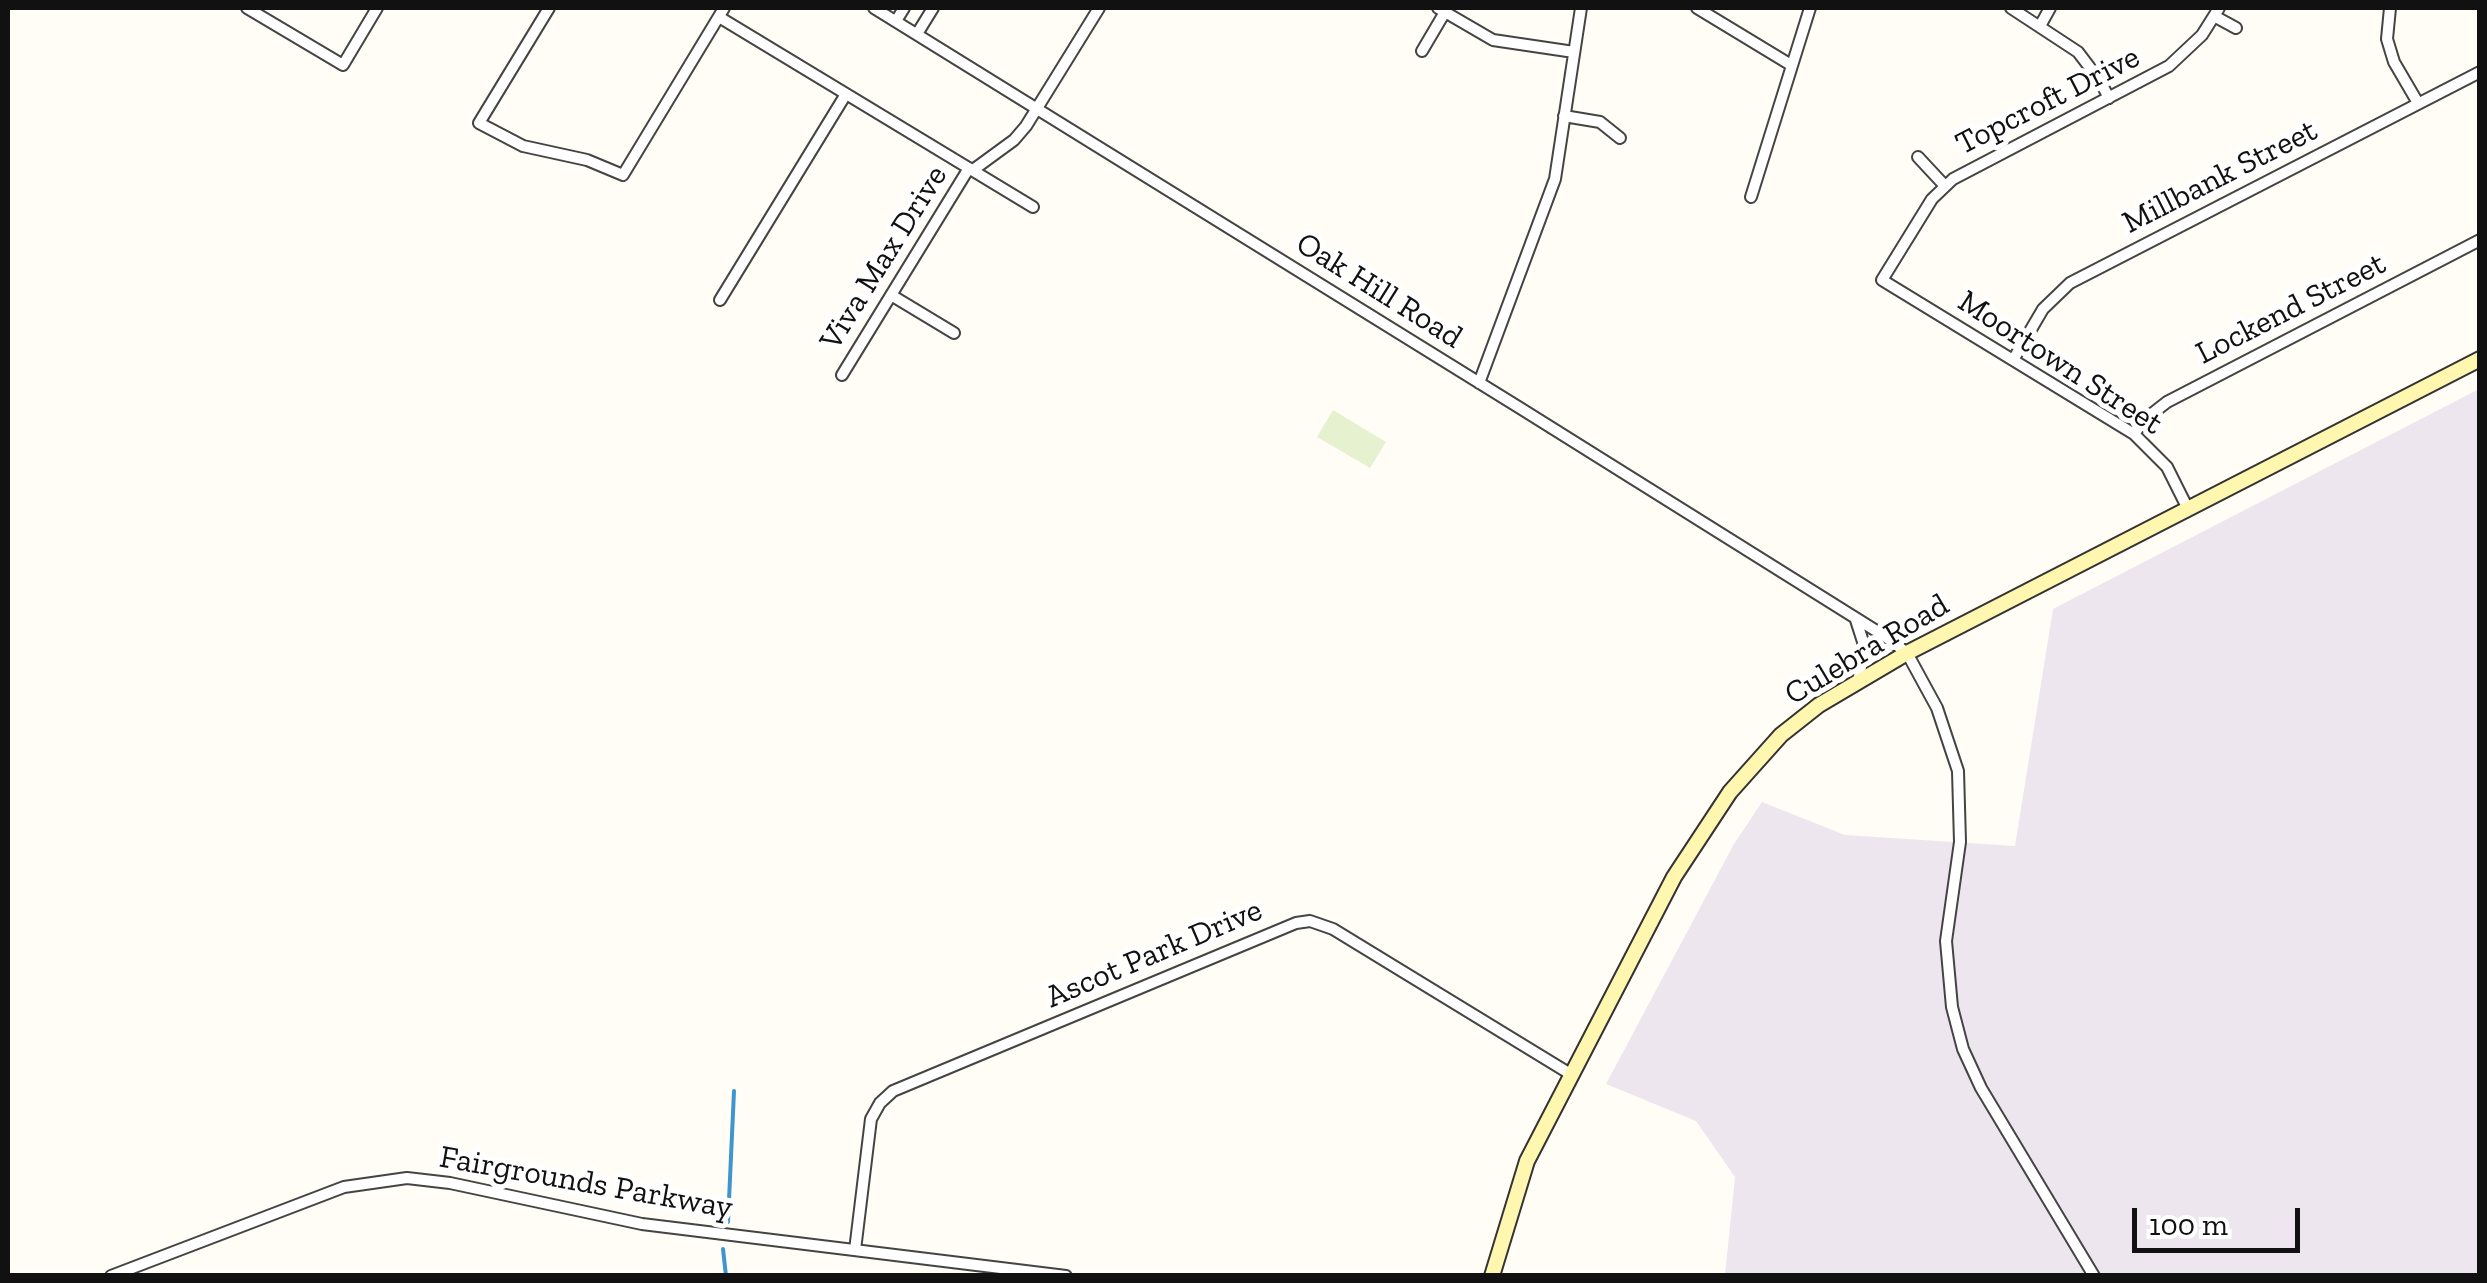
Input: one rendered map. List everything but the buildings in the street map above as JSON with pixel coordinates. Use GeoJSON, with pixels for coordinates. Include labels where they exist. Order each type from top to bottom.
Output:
{"type":"FeatureCollection","features":[{"type":"Feature","properties":{"kind":"main road","name":"Culebra Road"},"geometry":{"type":"LineString","coordinates":[[1492,1276],[1527,1161],[1674,876],[1708,821],[1781,736],[1820,705],[1907,653],[2480,359]]}},
{"type":"Feature","properties":{"kind":"street"},"geometry":{"type":"LineString","coordinates":[[248,8],[343,65],[378,8]]}},
{"type":"Feature","properties":{"kind":"street"},"geometry":{"type":"LineString","coordinates":[[550,8],[479,123],[524,146],[588,160],[623,175],[721,12],[846,94],[1033,206]]}},
{"type":"Feature","properties":{"kind":"street","name":"Oak Hill Road"},"geometry":{"type":"LineString","coordinates":[[874,8],[1907,653]]}},
{"type":"Feature","properties":{"kind":"street"},"geometry":{"type":"LineString","coordinates":[[896,21],[904,8]]}},
{"type":"Feature","properties":{"kind":"street"},"geometry":{"type":"LineString","coordinates":[[917,34],[933,8]]}},
{"type":"Feature","properties":{"kind":"street","name":"Viva Max Drive"},"geometry":{"type":"LineString","coordinates":[[842,375],[971,169],[1014,140],[1099,8]]}},
{"type":"Feature","properties":{"kind":"street"},"geometry":{"type":"LineString","coordinates":[[1480,383],[1552,190],[1581,8]]}},
{"type":"Feature","properties":{"kind":"street"},"geometry":{"type":"LineString","coordinates":[[1697,8],[1792,65]]}},
{"type":"Feature","properties":{"kind":"street"},"geometry":{"type":"LineString","coordinates":[[1751,197],[1810,8]]}},
{"type":"Feature","properties":{"kind":"street"},"geometry":{"type":"LineString","coordinates":[[2011,8],[2088,63],[2109,98]]}},
{"type":"Feature","properties":{"kind":"street"},"geometry":{"type":"LineString","coordinates":[[2040,26],[2050,8]]}},
{"type":"Feature","properties":{"kind":"street"},"geometry":{"type":"LineString","coordinates":[[2390,8],[2387,39],[2394,62],[2418,103]]}},
{"type":"Feature","properties":{"kind":"street"},"geometry":{"type":"LineString","coordinates":[[1422,51],[1442,10],[1493,40],[1574,52]]}},
{"type":"Feature","properties":{"kind":"street","name":"Topcroft Drive"},"geometry":{"type":"LineString","coordinates":[[1882,280],[1932,199],[1945,186],[2169,66],[2202,34],[2216,12],[2236,28]]}},
{"type":"Feature","properties":{"kind":"street","name":"Millbank Street"},"geometry":{"type":"LineString","coordinates":[[2012,360],[2043,308],[2070,282],[2480,72]]}},
{"type":"Feature","properties":{"kind":"street"},"geometry":{"type":"LineString","coordinates":[[720,300],[846,94]]}},
{"type":"Feature","properties":{"kind":"street"},"geometry":{"type":"LineString","coordinates":[[1564,116],[1600,122],[1620,138]]}},
{"type":"Feature","properties":{"kind":"street","name":"Topcroft Drive"},"geometry":{"type":"LineString","coordinates":[[1918,157],[1945,186]]}},
{"type":"Feature","properties":{"kind":"street","name":"Lockend Street"},"geometry":{"type":"LineString","coordinates":[[2134,434],[2166,402],[2480,240]]}},
{"type":"Feature","properties":{"kind":"street","name":"Moortown Street"},"geometry":{"type":"LineString","coordinates":[[1882,280],[2134,434],[2167,467],[2188,509]]}},
{"type":"Feature","properties":{"kind":"street"},"geometry":{"type":"LineString","coordinates":[[891,296],[954,333]]}},
{"type":"Feature","properties":{"kind":"street"},"geometry":{"type":"LineString","coordinates":[[1856,619],[1865,648],[1858,682]]}},
{"type":"Feature","properties":{"kind":"street"},"geometry":{"type":"LineString","coordinates":[[1907,653],[1937,708],[1958,770],[1960,842],[1946,941],[1952,1006],[1963,1049],[1980,1088],[2094,1276]]}},
{"type":"Feature","properties":{"kind":"street","name":"Ascot Park Drive"},"geometry":{"type":"LineString","coordinates":[[855,1250],[871,1118],[893,1091],[1296,923],[1310,921],[1333,929],[1572,1075]]}},
{"type":"Feature","properties":{"kind":"street","name":"Fairgrounds Parkway"},"geometry":{"type":"LineString","coordinates":[[111,1276],[344,1187],[408,1178],[450,1183],[626,1221],[1066,1276]]}},
{"type":"Feature","properties":{"kind":"shaded area"},"geometry":{"type":"Polygon","coordinates":[[[2479,389],[2479,1275],[1725,1275],[1735,1177],[1696,1121],[1606,1084],[1734,844],[1762,802],[1845,835],[2015,846],[2053,609],[2479,389]]]}},
{"type":"Feature","properties":{"kind":"green space"},"geometry":{"type":"Polygon","coordinates":[[[1333,410],[1386,442],[1370,468],[1317,437],[1333,410]]]}},
{"type":"Feature","properties":{"kind":"waterway"},"geometry":{"type":"LineString","coordinates":[[728,1222],[734,1091]]}},
{"type":"Feature","properties":{"kind":"waterway"},"geometry":{"type":"LineString","coordinates":[[723,1249],[726,1276]]}}]}
